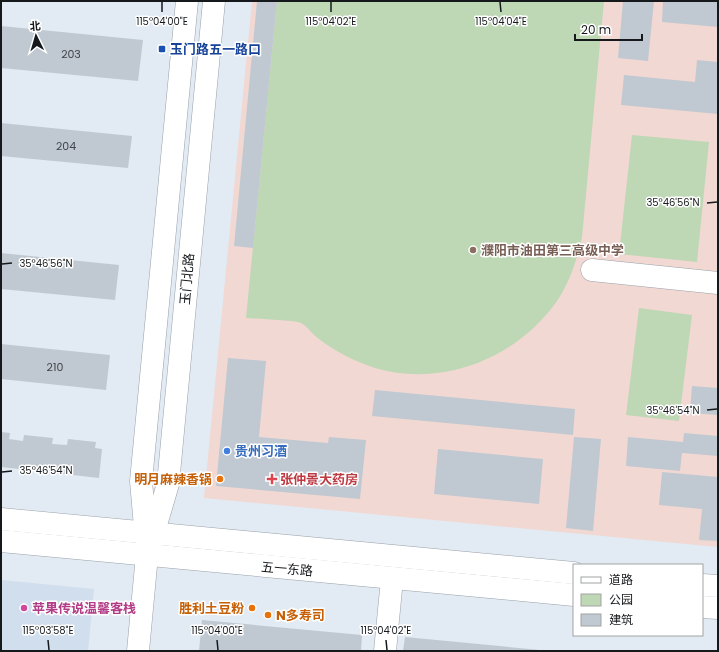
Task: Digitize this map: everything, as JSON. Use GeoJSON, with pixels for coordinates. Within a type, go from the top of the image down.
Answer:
{"type":"FeatureCollection","features":[{"type":"Feature","properties":{"kind":"street","name":"玉门北路"},"geometry":{"type":"LineString","coordinates":[[138,651],[149,533],[140,481],[187,1]]}},
{"type":"Feature","properties":{"kind":"street","name":"玉门北路"},"geometry":{"type":"LineString","coordinates":[[149,533],[168,484],[214,1]]}},
{"type":"Feature","properties":{"kind":"street"},"geometry":{"type":"LineString","coordinates":[[592,270],[718,283]]}},
{"type":"Feature","properties":{"kind":"street","name":"五一东路"},"geometry":{"type":"LineString","coordinates":[[1,519],[573,573]]}},
{"type":"Feature","properties":{"kind":"street","name":"五一东路"},"geometry":{"type":"LineString","coordinates":[[1,541],[573,595]]}},
{"type":"Feature","properties":{"kind":"street"},"geometry":{"type":"LineString","coordinates":[[385,651],[392,579]]}},
{"type":"Feature","properties":{"kind":"street"},"geometry":{"type":"LineString","coordinates":[[703,585],[718,586]]}},
{"type":"Feature","properties":{"kind":"street"},"geometry":{"type":"LineString","coordinates":[[703,607],[718,608]]}},
{"type":"Feature","properties":{"kind":"shaded area","name":"濮阳市油田第三高级中学"},"geometry":{"type":"Polygon","coordinates":[[[252,1],[718,1],[718,547],[204,498],[252,1]]]}},
{"type":"Feature","properties":{"kind":"shaded area"},"geometry":{"type":"Polygon","coordinates":[[[1,580],[94,589],[88,651],[1,651],[1,580]]]}},
{"type":"Feature","properties":{"kind":"green space"},"geometry":{"type":"Polygon","coordinates":[[[277,1],[604,1],[582,237],[575,262],[562,294],[557,301],[540,321],[521,338],[500,353],[452,371],[426,374],[401,373],[375,368],[346,356],[319,339],[301,323],[284,320],[246,318],[277,1]]]}},
{"type":"Feature","properties":{"kind":"green space"},"geometry":{"type":"Polygon","coordinates":[[[632,135],[709,142],[697,262],[619,254],[632,135]]]}},
{"type":"Feature","properties":{"kind":"green space"},"geometry":{"type":"Polygon","coordinates":[[[639,308],[692,315],[679,421],[626,415],[639,308]]]}},
{"type":"Feature","properties":{"kind":"building"},"geometry":{"type":"Polygon","coordinates":[[[257,1],[277,1],[253,248],[234,246],[257,1]]]}},
{"type":"Feature","properties":{"kind":"building"},"geometry":{"type":"Polygon","coordinates":[[[623,1],[654,1],[648,61],[618,58],[623,1]]]}},
{"type":"Feature","properties":{"kind":"building"},"geometry":{"type":"Polygon","coordinates":[[[663,1],[718,1],[718,27],[662,22],[663,1]]]}},
{"type":"Feature","properties":{"kind":"building"},"geometry":{"type":"Polygon","coordinates":[[[1,26],[143,40],[138,81],[1,68],[1,26]]]}},
{"type":"Feature","properties":{"kind":"building"},"geometry":{"type":"Polygon","coordinates":[[[697,60],[718,62],[718,114],[621,105],[624,75],[695,82],[697,60]]]}},
{"type":"Feature","properties":{"kind":"building"},"geometry":{"type":"Polygon","coordinates":[[[1,123],[132,136],[128,168],[1,156],[1,123]]]}},
{"type":"Feature","properties":{"kind":"building"},"geometry":{"type":"Polygon","coordinates":[[[1,253],[119,265],[115,300],[1,289],[1,253]]]}},
{"type":"Feature","properties":{"kind":"building"},"geometry":{"type":"Polygon","coordinates":[[[1,344],[110,355],[106,390],[1,379],[1,344]]]}},
{"type":"Feature","properties":{"kind":"building"},"geometry":{"type":"Polygon","coordinates":[[[228,358],[266,361],[259,437],[328,443],[329,437],[366,440],[360,499],[216,486],[228,358]]]}},
{"type":"Feature","properties":{"kind":"building"},"geometry":{"type":"Polygon","coordinates":[[[692,386],[718,388],[718,415],[690,413],[692,386]]]}},
{"type":"Feature","properties":{"kind":"building"},"geometry":{"type":"Polygon","coordinates":[[[375,390],[575,409],[573,435],[372,416],[375,390]]]}},
{"type":"Feature","properties":{"kind":"building"},"geometry":{"type":"Polygon","coordinates":[[[1,432],[10,433],[9,439],[23,441],[24,435],[53,438],[52,444],[67,445],[68,439],[96,442],[95,448],[102,449],[99,478],[1,467],[1,432]]]}},
{"type":"Feature","properties":{"kind":"building"},"geometry":{"type":"Polygon","coordinates":[[[684,433],[718,436],[718,456],[682,453],[680,471],[626,466],[628,437],[683,442],[684,433]]]}},
{"type":"Feature","properties":{"kind":"building"},"geometry":{"type":"Polygon","coordinates":[[[574,437],[601,439],[593,531],[566,528],[574,437]]]}},
{"type":"Feature","properties":{"kind":"building"},"geometry":{"type":"Polygon","coordinates":[[[438,449],[543,459],[539,504],[434,494],[438,449]]]}},
{"type":"Feature","properties":{"kind":"building"},"geometry":{"type":"Polygon","coordinates":[[[662,472],[718,477],[718,541],[699,540],[702,509],[659,505],[662,472]]]}},
{"type":"Feature","properties":{"kind":"building"},"geometry":{"type":"Polygon","coordinates":[[[202,620],[362,635],[361,651],[199,651],[202,620]]]}},
{"type":"Feature","properties":{"kind":"building"},"geometry":{"type":"Polygon","coordinates":[[[405,637],[540,650],[540,651],[403,651],[405,637]]]}},
{"type":"Feature","properties":{"kind":"place","name":"玉门路五一路口"},"geometry":{"type":"Point","coordinates":[162,49]}},
{"type":"Feature","properties":{"kind":"place","name":"濮阳市油田第三高级中学"},"geometry":{"type":"Point","coordinates":[473,250]}},
{"type":"Feature","properties":{"kind":"place","name":"贵州习酒"},"geometry":{"type":"Point","coordinates":[227,451]}},
{"type":"Feature","properties":{"kind":"place","name":"明月麻辣香锅"},"geometry":{"type":"Point","coordinates":[220,479]}},
{"type":"Feature","properties":{"kind":"place","name":"张仲景大药房"},"geometry":{"type":"Point","coordinates":[272,479]}},
{"type":"Feature","properties":{"kind":"place","name":"苹果传说温馨客栈"},"geometry":{"type":"Point","coordinates":[24,608]}},
{"type":"Feature","properties":{"kind":"place","name":"胜利土豆粉"},"geometry":{"type":"Point","coordinates":[252,608]}},
{"type":"Feature","properties":{"kind":"place","name":"N多寿司"},"geometry":{"type":"Point","coordinates":[268,615]}}]}
